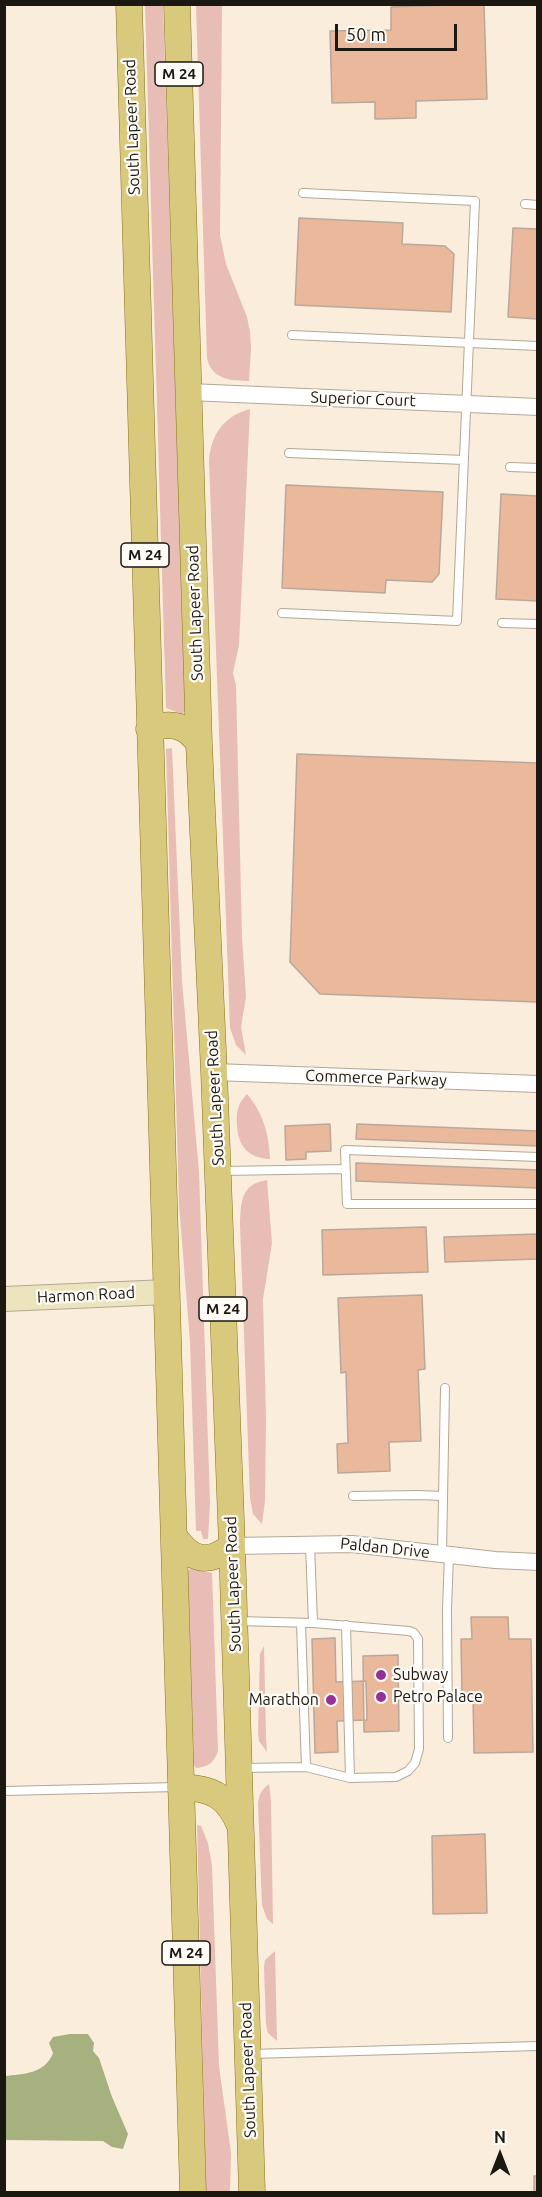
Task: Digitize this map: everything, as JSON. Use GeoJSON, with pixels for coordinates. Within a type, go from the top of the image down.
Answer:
{"type":"FeatureCollection","features":[{"type":"Feature","properties":{"kind":"main road","name":"South Lapeer Road"},"geometry":{"type":"LineString","coordinates":[[129,4],[193,2193]]}},
{"type":"Feature","properties":{"kind":"main road","name":"South Lapeer Road"},"geometry":{"type":"LineString","coordinates":[[177,4],[199,744],[232,1546],[252,2193]]}},
{"type":"Feature","properties":{"kind":"main road"},"geometry":{"type":"LineString","coordinates":[[149,729],[178,725],[187,729],[199,744]]}},
{"type":"Feature","properties":{"kind":"main road"},"geometry":{"type":"LineString","coordinates":[[174,1536],[190,1555],[202,1558],[213,1558],[232,1546]]}},
{"type":"Feature","properties":{"kind":"main road"},"geometry":{"type":"LineString","coordinates":[[180,1787],[198,1788],[226,1801],[234,1811],[240,1827]]}},
{"type":"Feature","properties":{"kind":"street","name":"Superior Court"},"geometry":{"type":"LineString","coordinates":[[189,392],[537,407]]}},
{"type":"Feature","properties":{"kind":"street","name":"Commerce Parkway"},"geometry":{"type":"LineString","coordinates":[[214,1072],[537,1084]]}},
{"type":"Feature","properties":{"kind":"street","name":"Harmon Road"},"geometry":{"type":"LineString","coordinates":[[4,1299],[167,1292]]}},
{"type":"Feature","properties":{"kind":"street","name":"Paldan Drive"},"geometry":{"type":"LineString","coordinates":[[232,1546],[351,1544],[495,1560],[537,1562]]}},
{"type":"Feature","properties":{"kind":"lane"},"geometry":{"type":"LineString","coordinates":[[282,614],[457,621],[475,201],[303,193]]}},
{"type":"Feature","properties":{"kind":"lane"},"geometry":{"type":"LineString","coordinates":[[525,204],[537,205]]}},
{"type":"Feature","properties":{"kind":"lane"},"geometry":{"type":"LineString","coordinates":[[292,335],[537,345]]}},
{"type":"Feature","properties":{"kind":"lane"},"geometry":{"type":"LineString","coordinates":[[289,453],[464,460]]}},
{"type":"Feature","properties":{"kind":"lane"},"geometry":{"type":"LineString","coordinates":[[510,467],[537,468]]}},
{"type":"Feature","properties":{"kind":"lane"},"geometry":{"type":"LineString","coordinates":[[502,623],[537,624]]}},
{"type":"Feature","properties":{"kind":"lane"},"geometry":{"type":"LineString","coordinates":[[537,1157],[345,1150],[347,1204],[537,1204]]}},
{"type":"Feature","properties":{"kind":"lane"},"geometry":{"type":"LineString","coordinates":[[218,1171],[345,1169]]}},
{"type":"Feature","properties":{"kind":"lane"},"geometry":{"type":"LineString","coordinates":[[445,1388],[443,1496],[446,1554],[448,1738]]}},
{"type":"Feature","properties":{"kind":"lane"},"geometry":{"type":"LineString","coordinates":[[353,1496],[443,1496]]}},
{"type":"Feature","properties":{"kind":"lane"},"geometry":{"type":"LineString","coordinates":[[310,1545],[313,1623]]}},
{"type":"Feature","properties":{"kind":"lane"},"geometry":{"type":"LineString","coordinates":[[234,1621],[345,1625],[409,1631],[418,1638],[419,1749],[415,1762],[408,1771],[396,1777],[350,1778],[306,1767],[239,1768]]}},
{"type":"Feature","properties":{"kind":"lane"},"geometry":{"type":"LineString","coordinates":[[301,1624],[306,1767]]}},
{"type":"Feature","properties":{"kind":"lane"},"geometry":{"type":"LineString","coordinates":[[345,1625],[350,1778]]}},
{"type":"Feature","properties":{"kind":"lane"},"geometry":{"type":"LineString","coordinates":[[4,1791],[180,1787]]}},
{"type":"Feature","properties":{"kind":"lane"},"geometry":{"type":"LineString","coordinates":[[247,2055],[537,2046]]}},
{"type":"Feature","properties":{"kind":"shaded area"},"geometry":{"type":"Polygon","coordinates":[[[145,5],[163,5],[185,686],[185,712],[182,714],[166,708],[145,5]]]}},
{"type":"Feature","properties":{"kind":"shaded area"},"geometry":{"type":"Polygon","coordinates":[[[196,5],[222,5],[220,235],[226,264],[247,317],[250,332],[249,381],[217,375],[209,365],[207,358],[196,5]]]}},
{"type":"Feature","properties":{"kind":"shaded area"},"geometry":{"type":"Polygon","coordinates":[[[250,409],[239,645],[233,673],[236,685],[242,937],[246,997],[241,1027],[246,1055],[236,1045],[230,1028],[209,461],[213,442],[220,428],[233,416],[250,409]]]}},
{"type":"Feature","properties":{"kind":"shaded area"},"geometry":{"type":"Polygon","coordinates":[[[172,748],[182,981],[199,1172],[210,1503],[208,1539],[203,1539],[201,1531],[196,1531],[190,1342],[179,1204],[166,749],[172,748]]]}},
{"type":"Feature","properties":{"kind":"shaded area"},"geometry":{"type":"Polygon","coordinates":[[[247,1094],[264,1124],[270,1159],[250,1153],[239,1139],[237,1112],[247,1094]]]}},
{"type":"Feature","properties":{"kind":"shaded area"},"geometry":{"type":"Polygon","coordinates":[[[267,1180],[272,1243],[263,1299],[266,1418],[265,1501],[262,1524],[253,1514],[250,1498],[240,1224],[242,1201],[247,1190],[258,1182],[267,1180]]]}},
{"type":"Feature","properties":{"kind":"shaded area"},"geometry":{"type":"Polygon","coordinates":[[[190,1569],[212,1573],[218,1751],[210,1764],[196,1768],[194,1765],[188,1571],[190,1569]]]}},
{"type":"Feature","properties":{"kind":"shaded area"},"geometry":{"type":"Polygon","coordinates":[[[264,1646],[267,1752],[259,1741],[258,1733],[260,1654],[264,1646]]]}},
{"type":"Feature","properties":{"kind":"shaded area"},"geometry":{"type":"Polygon","coordinates":[[[269,1784],[273,1924],[267,1919],[262,1905],[258,1804],[261,1793],[269,1784]]]}},
{"type":"Feature","properties":{"kind":"shaded area"},"geometry":{"type":"Polygon","coordinates":[[[197,1825],[201,1826],[208,1843],[212,1866],[219,2066],[231,2153],[230,2192],[206,2192],[197,1825]]]}},
{"type":"Feature","properties":{"kind":"shaded area"},"geometry":{"type":"Polygon","coordinates":[[[275,1951],[277,2041],[268,2033],[266,2025],[264,1967],[265,1960],[275,1951]]]}},
{"type":"Feature","properties":{"kind":"shaded area"},"geometry":{"type":"Polygon","coordinates":[[[88,2034],[94,2043],[93,2051],[99,2058],[128,2134],[123,2149],[112,2147],[103,2141],[5,2140],[5,2076],[39,2069],[45,2065],[53,2053],[49,2043],[53,2037],[88,2034]]]}},
{"type":"Feature","properties":{"kind":"building"},"geometry":{"type":"Polygon","coordinates":[[[484,4],[487,99],[416,101],[416,118],[375,119],[375,102],[332,103],[330,31],[391,30],[391,7],[484,4]]]}},
{"type":"Feature","properties":{"kind":"building"},"geometry":{"type":"Polygon","coordinates":[[[299,218],[403,223],[402,244],[445,246],[454,254],[451,312],[295,305],[299,218]]]}},
{"type":"Feature","properties":{"kind":"building"},"geometry":{"type":"Polygon","coordinates":[[[513,228],[538,229],[538,319],[508,317],[513,228]]]}},
{"type":"Feature","properties":{"kind":"building"},"geometry":{"type":"Polygon","coordinates":[[[286,485],[443,492],[439,574],[432,582],[386,580],[385,593],[282,588],[286,485]]]}},
{"type":"Feature","properties":{"kind":"building"},"geometry":{"type":"Polygon","coordinates":[[[501,494],[538,496],[538,601],[496,599],[501,494]]]}},
{"type":"Feature","properties":{"kind":"building"},"geometry":{"type":"Polygon","coordinates":[[[297,754],[538,763],[538,1002],[320,994],[290,962],[297,754]]]}},
{"type":"Feature","properties":{"kind":"building"},"geometry":{"type":"Polygon","coordinates":[[[330,1124],[331,1151],[306,1152],[306,1159],[286,1160],[285,1126],[330,1124]]]}},
{"type":"Feature","properties":{"kind":"building"},"geometry":{"type":"Polygon","coordinates":[[[357,1124],[538,1131],[538,1146],[356,1139],[357,1124]]]}},
{"type":"Feature","properties":{"kind":"building"},"geometry":{"type":"Polygon","coordinates":[[[356,1163],[538,1170],[538,1188],[356,1181],[356,1163]]]}},
{"type":"Feature","properties":{"kind":"building"},"geometry":{"type":"Polygon","coordinates":[[[426,1227],[428,1272],[323,1275],[322,1230],[426,1227]]]}},
{"type":"Feature","properties":{"kind":"building"},"geometry":{"type":"Polygon","coordinates":[[[538,1234],[538,1259],[445,1262],[444,1237],[538,1234]]]}},
{"type":"Feature","properties":{"kind":"building"},"geometry":{"type":"Polygon","coordinates":[[[422,1295],[425,1369],[418,1370],[421,1441],[389,1442],[390,1471],[338,1473],[337,1444],[348,1443],[346,1372],[341,1373],[338,1298],[422,1295]]]}},
{"type":"Feature","properties":{"kind":"building"},"geometry":{"type":"Polygon","coordinates":[[[471,1617],[508,1617],[509,1639],[531,1639],[533,1752],[474,1753],[473,1696],[462,1696],[461,1639],[472,1639],[471,1617]]]}},
{"type":"Feature","properties":{"kind":"building"},"geometry":{"type":"Polygon","coordinates":[[[335,1638],[336,1682],[366,1681],[367,1720],[337,1721],[338,1752],[315,1753],[312,1639],[335,1638]]]}},
{"type":"Feature","properties":{"kind":"building"},"geometry":{"type":"Polygon","coordinates":[[[398,1655],[399,1731],[364,1732],[363,1656],[398,1655]]]}},
{"type":"Feature","properties":{"kind":"building"},"geometry":{"type":"Polygon","coordinates":[[[485,1834],[487,1913],[433,1914],[432,1836],[485,1834]]]}},
{"type":"Feature","properties":{"kind":"building"},"geometry":{"type":"Polygon","coordinates":[[[534,2176],[538,2176],[538,2192],[534,2192],[534,2176]]]}},
{"type":"Feature","properties":{"kind":"place","name":"Subway"},"geometry":{"type":"Point","coordinates":[381,1675]}},
{"type":"Feature","properties":{"kind":"place","name":"Petro Palace"},"geometry":{"type":"Point","coordinates":[381,1697]}},
{"type":"Feature","properties":{"kind":"place","name":"Marathon"},"geometry":{"type":"Point","coordinates":[331,1700]}}]}
